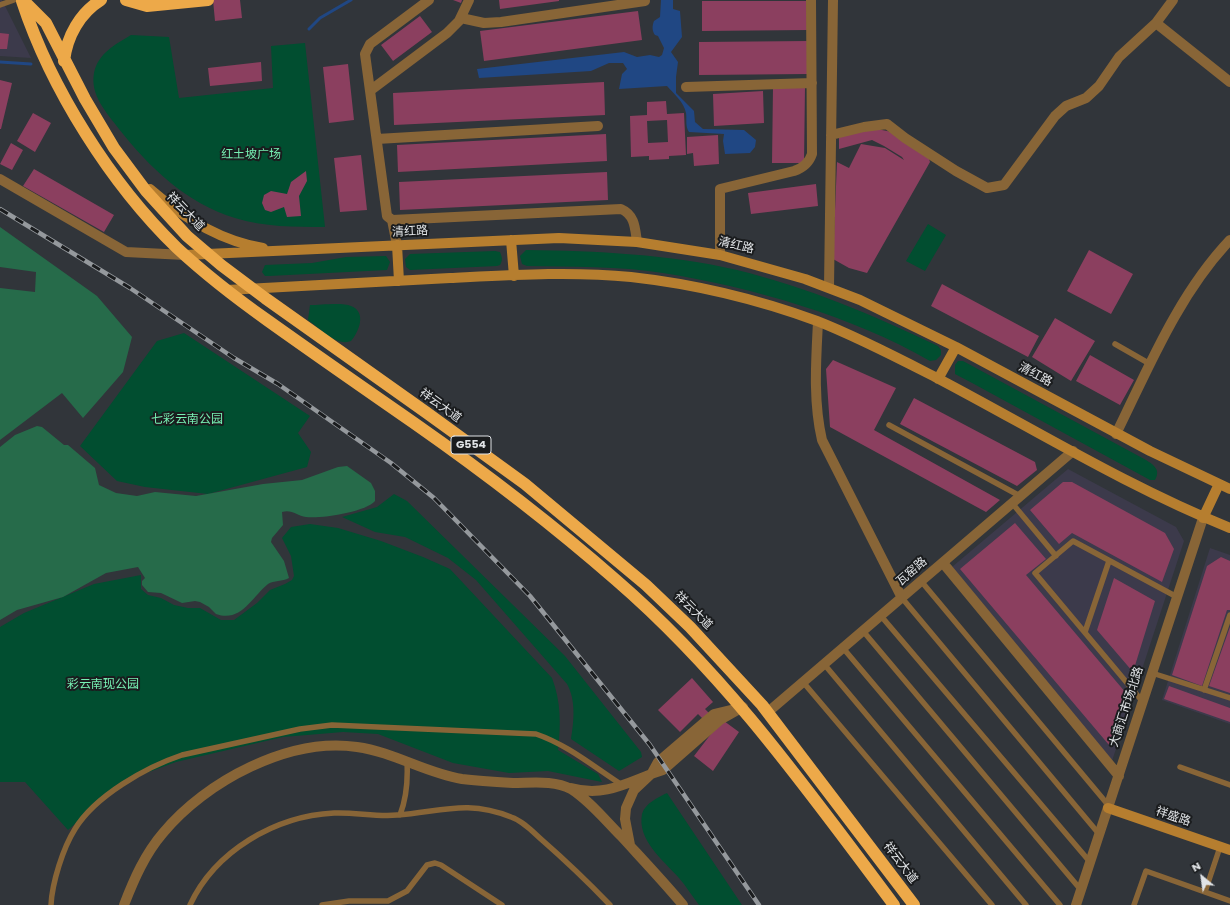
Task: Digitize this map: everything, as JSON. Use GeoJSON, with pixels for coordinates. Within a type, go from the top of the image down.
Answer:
{"type":"FeatureCollection","features":[{"type":"Feature","properties":{"kind":"highway","name":"祥云大道"},"geometry":{"type":"LineString","coordinates":[[22,0],[46,23],[64,61],[99,124],[129,170],[167,215],[208,254],[252,289],[427,413],[559,512],[665,602],[716,654],[768,712],[914,905]]}},
{"type":"Feature","properties":{"kind":"highway","name":"祥云大道"},"geometry":{"type":"LineString","coordinates":[[22,0],[32,30],[52,72],[100,157],[134,202],[185,255],[227,290],[300,344],[418,426],[549,524],[654,614],[743,707],[894,905]]}},
{"type":"Feature","properties":{"kind":"highway"},"geometry":{"type":"LineString","coordinates":[[64,61],[67,44],[73,30],[85,14],[101,0]]}},
{"type":"Feature","properties":{"kind":"highway"},"geometry":{"type":"LineString","coordinates":[[126,0],[147,6],[208,0]]}},
{"type":"Feature","properties":{"kind":"highway"},"geometry":{"type":"LineString","coordinates":[[743,707],[768,712]]}},
{"type":"Feature","properties":{"kind":"main road"},"geometry":{"type":"LineString","coordinates":[[129,170],[168,204],[203,227],[240,242],[281,250]]}},
{"type":"Feature","properties":{"kind":"main road","name":"清红路"},"geometry":{"type":"LineString","coordinates":[[185,255],[511,240],[597,239],[637,242],[720,255],[777,270],[829,287],[892,315],[956,347],[1116,434],[1230,489]]}},
{"type":"Feature","properties":{"kind":"main road"},"geometry":{"type":"LineString","coordinates":[[511,240],[514,276]]}},
{"type":"Feature","properties":{"kind":"main road"},"geometry":{"type":"LineString","coordinates":[[397,246],[399,281]]}},
{"type":"Feature","properties":{"kind":"main road"},"geometry":{"type":"LineString","coordinates":[[227,290],[514,276],[597,275],[676,283],[744,298],[818,322],[877,347],[1203,518],[1230,528]]}},
{"type":"Feature","properties":{"kind":"main road"},"geometry":{"type":"LineString","coordinates":[[938,379],[956,347]]}},
{"type":"Feature","properties":{"kind":"main road"},"geometry":{"type":"LineString","coordinates":[[1203,518],[1219,484]]}},
{"type":"Feature","properties":{"kind":"main road","name":"祥盛路"},"geometry":{"type":"LineString","coordinates":[[1108,807],[1225,848]]}},
{"type":"Feature","properties":{"kind":"street"},"geometry":{"type":"LineString","coordinates":[[397,246],[392,220],[387,216],[365,54],[366,49],[370,44],[428,0]]}},
{"type":"Feature","properties":{"kind":"street"},"geometry":{"type":"LineString","coordinates":[[371,90],[447,33],[461,18],[469,0]]}},
{"type":"Feature","properties":{"kind":"street"},"geometry":{"type":"LineString","coordinates":[[720,255],[720,190],[794,171],[804,166],[812,154],[812,0]]}},
{"type":"Feature","properties":{"kind":"street"},"geometry":{"type":"LineString","coordinates":[[829,287],[833,0]]}},
{"type":"Feature","properties":{"kind":"street"},"geometry":{"type":"LineString","coordinates":[[831,135],[864,127],[887,124],[905,138],[956,171],[987,188],[1004,185],[1055,116],[1066,106],[1086,98],[1099,86],[1119,57],[1156,23],[1173,0]]}},
{"type":"Feature","properties":{"kind":"street"},"geometry":{"type":"LineString","coordinates":[[461,18],[484,23],[501,22],[644,1]]}},
{"type":"Feature","properties":{"kind":"street"},"geometry":{"type":"LineString","coordinates":[[1156,23],[1230,82]]}},
{"type":"Feature","properties":{"kind":"street"},"geometry":{"type":"LineString","coordinates":[[686,87],[812,83]]}},
{"type":"Feature","properties":{"kind":"street"},"geometry":{"type":"LineString","coordinates":[[377,139],[598,126]]}},
{"type":"Feature","properties":{"kind":"street"},"geometry":{"type":"LineString","coordinates":[[0,179],[126,252],[185,255]]}},
{"type":"Feature","properties":{"kind":"street"},"geometry":{"type":"LineString","coordinates":[[392,220],[621,209],[628,212],[633,220],[637,242]]}},
{"type":"Feature","properties":{"kind":"street"},"geometry":{"type":"LineString","coordinates":[[1116,434],[1169,326],[1188,294],[1212,259],[1230,240]]}},
{"type":"Feature","properties":{"kind":"street"},"geometry":{"type":"LineString","coordinates":[[818,322],[816,383],[818,415],[822,440],[902,598]]}},
{"type":"Feature","properties":{"kind":"street","name":"瓦窑路"},"geometry":{"type":"LineString","coordinates":[[768,712],[1074,451]]}},
{"type":"Feature","properties":{"kind":"street","name":"大商汇市场北路"},"geometry":{"type":"LineString","coordinates":[[1076,905],[1203,518]]}},
{"type":"Feature","properties":{"kind":"street"},"geometry":{"type":"LineString","coordinates":[[943,563],[1119,776]]}},
{"type":"Feature","properties":{"kind":"street"},"geometry":{"type":"LineString","coordinates":[[124,905],[141,866],[163,833],[179,816],[200,799],[242,772],[283,754],[326,746],[371,749],[434,772],[462,779],[496,782],[546,783],[576,790],[596,791],[623,786],[662,770],[720,720],[743,707]]}},
{"type":"Feature","properties":{"kind":"street"},"geometry":{"type":"LineString","coordinates":[[631,847],[626,830],[626,808],[634,790],[652,773]]}},
{"type":"Feature","properties":{"kind":"street"},"geometry":{"type":"LineString","coordinates":[[565,787],[588,802],[683,905]]}},
{"type":"Feature","properties":{"kind":"lane"},"geometry":{"type":"LineString","coordinates":[[0,5],[14,0]]}},
{"type":"Feature","properties":{"kind":"lane"},"geometry":{"type":"LineString","coordinates":[[1115,344],[1150,364]]}},
{"type":"Feature","properties":{"kind":"lane"},"geometry":{"type":"LineString","coordinates":[[889,425],[1020,496]]}},
{"type":"Feature","properties":{"kind":"lane"},"geometry":{"type":"LineString","coordinates":[[1012,504],[1056,556]]}},
{"type":"Feature","properties":{"kind":"lane"},"geometry":{"type":"LineString","coordinates":[[1143,702],[1035,573],[1073,541],[1177,597]]}},
{"type":"Feature","properties":{"kind":"lane"},"geometry":{"type":"LineString","coordinates":[[1085,632],[1109,561]]}},
{"type":"Feature","properties":{"kind":"lane"},"geometry":{"type":"LineString","coordinates":[[921,581],[1108,807]]}},
{"type":"Feature","properties":{"kind":"lane"},"geometry":{"type":"LineString","coordinates":[[902,598],[1100,834]]}},
{"type":"Feature","properties":{"kind":"lane"},"geometry":{"type":"LineString","coordinates":[[1204,690],[1230,615]]}},
{"type":"Feature","properties":{"kind":"lane"},"geometry":{"type":"LineString","coordinates":[[881,616],[1090,862]]}},
{"type":"Feature","properties":{"kind":"lane"},"geometry":{"type":"LineString","coordinates":[[863,631],[1081,891]]}},
{"type":"Feature","properties":{"kind":"lane"},"geometry":{"type":"LineString","coordinates":[[843,648],[1060,905]]}},
{"type":"Feature","properties":{"kind":"lane"},"geometry":{"type":"LineString","coordinates":[[824,664],[1026,905]]}},
{"type":"Feature","properties":{"kind":"lane"},"geometry":{"type":"LineString","coordinates":[[1152,673],[1230,698]]}},
{"type":"Feature","properties":{"kind":"lane"},"geometry":{"type":"LineString","coordinates":[[803,682],[992,905]]}},
{"type":"Feature","properties":{"kind":"lane"},"geometry":{"type":"LineString","coordinates":[[51,905],[54,882],[74,830],[84,817],[102,800],[121,786],[167,760],[182,755],[300,729],[339,726],[536,734],[547,738],[571,751],[623,786]]}},
{"type":"Feature","properties":{"kind":"lane"},"geometry":{"type":"LineString","coordinates":[[400,815],[405,803],[408,783],[407,762]]}},
{"type":"Feature","properties":{"kind":"lane"},"geometry":{"type":"LineString","coordinates":[[1180,767],[1230,785]]}},
{"type":"Feature","properties":{"kind":"lane"},"geometry":{"type":"LineString","coordinates":[[190,905],[197,890],[208,874],[242,845],[274,826],[309,817],[333,813],[378,816],[400,815],[452,807],[478,807],[513,817],[527,827],[580,873],[610,905]]}},
{"type":"Feature","properties":{"kind":"lane"},"geometry":{"type":"LineString","coordinates":[[1205,892],[1225,848]]}},
{"type":"Feature","properties":{"kind":"lane"},"geometry":{"type":"LineString","coordinates":[[322,905],[349,901],[375,902],[394,899],[407,891],[424,868],[430,863],[442,866],[502,905]]}},
{"type":"Feature","properties":{"kind":"lane"},"geometry":{"type":"LineString","coordinates":[[1134,905],[1146,871],[1230,901]]}},
{"type":"Feature","properties":{"kind":"shaded area"},"geometry":{"type":"Polygon","coordinates":[[[0,0],[2,0],[31,58],[0,56],[0,0]]]}},
{"type":"Feature","properties":{"kind":"shaded area"},"geometry":{"type":"Polygon","coordinates":[[[1068,469],[1176,527],[1184,541],[1112,761],[952,567],[1068,469]]]}},
{"type":"Feature","properties":{"kind":"shaded area"},"geometry":{"type":"Polygon","coordinates":[[[1210,548],[1230,555],[1230,724],[1162,700],[1210,548]]]}},
{"type":"Feature","properties":{"kind":"green space","name":"红土坡广场"},"geometry":{"type":"Polygon","coordinates":[[[131,35],[169,37],[179,98],[273,88],[271,46],[305,43],[325,227],[268,225],[235,218],[217,211],[185,194],[156,170],[143,157],[109,116],[100,103],[94,89],[94,73],[99,60],[108,50],[131,35]]]}},
{"type":"Feature","properties":{"kind":"green space"},"geometry":{"type":"Polygon","coordinates":[[[928,224],[946,235],[925,271],[906,261],[928,224]]]}},
{"type":"Feature","properties":{"kind":"green space"},"geometry":{"type":"Polygon","coordinates":[[[0,227],[97,296],[132,337],[123,372],[83,418],[62,393],[0,440],[0,288],[35,292],[36,272],[0,267],[0,227]]]}},
{"type":"Feature","properties":{"kind":"green space"},"geometry":{"type":"Polygon","coordinates":[[[526,250],[632,254],[685,260],[737,270],[814,293],[889,323],[938,346],[941,350],[941,355],[936,360],[930,361],[868,330],[834,317],[800,305],[731,286],[663,273],[629,269],[527,266],[522,264],[520,256],[526,250]]]}},
{"type":"Feature","properties":{"kind":"green space"},"geometry":{"type":"Polygon","coordinates":[[[500,252],[502,258],[502,262],[497,266],[410,270],[406,267],[405,259],[410,254],[500,252]]]}},
{"type":"Feature","properties":{"kind":"green space"},"geometry":{"type":"Polygon","coordinates":[[[386,256],[390,262],[387,270],[269,276],[265,276],[262,272],[265,265],[312,263],[346,257],[386,256]]]}},
{"type":"Feature","properties":{"kind":"green space"},"geometry":{"type":"Polygon","coordinates":[[[343,304],[351,306],[356,309],[360,317],[357,333],[351,341],[346,342],[334,339],[308,320],[310,305],[343,304]]]}},
{"type":"Feature","properties":{"kind":"green space","name":"七彩云南公园"},"geometry":{"type":"Polygon","coordinates":[[[184,333],[310,416],[298,433],[311,452],[307,467],[208,494],[145,487],[117,481],[80,446],[157,341],[184,333]]]}},
{"type":"Feature","properties":{"kind":"green space"},"geometry":{"type":"Polygon","coordinates":[[[958,361],[963,361],[1146,460],[1156,468],[1157,476],[1155,480],[1150,480],[955,374],[955,365],[958,361]]]}},
{"type":"Feature","properties":{"kind":"green space"},"geometry":{"type":"Polygon","coordinates":[[[37,426],[42,427],[64,445],[68,445],[95,468],[99,485],[116,493],[137,496],[155,492],[196,496],[263,484],[302,480],[338,467],[347,466],[371,483],[375,491],[375,501],[362,508],[332,516],[306,517],[289,511],[282,512],[283,525],[272,538],[271,542],[284,561],[289,578],[268,584],[245,607],[232,615],[225,616],[216,614],[209,607],[200,602],[195,601],[182,603],[161,593],[148,592],[142,585],[142,581],[145,578],[138,567],[106,573],[63,597],[17,610],[0,620],[0,447],[15,435],[37,426]]]}},
{"type":"Feature","properties":{"kind":"green space"},"geometry":{"type":"Polygon","coordinates":[[[394,494],[407,501],[565,656],[641,752],[642,757],[619,771],[571,739],[573,704],[567,684],[476,580],[448,558],[405,537],[375,532],[342,517],[377,507],[394,494]]]}},
{"type":"Feature","properties":{"kind":"green space","name":"彩云南现公园"},"geometry":{"type":"Polygon","coordinates":[[[310,524],[338,528],[381,541],[450,569],[552,678],[560,713],[558,750],[598,774],[602,782],[548,771],[509,773],[453,763],[378,734],[343,732],[283,737],[176,762],[122,782],[68,830],[25,782],[0,782],[0,627],[24,613],[94,584],[141,575],[141,589],[148,595],[161,598],[174,605],[188,608],[200,608],[221,620],[234,620],[257,603],[270,590],[292,580],[294,576],[291,556],[282,538],[291,527],[310,524]]]}},
{"type":"Feature","properties":{"kind":"green space"},"geometry":{"type":"Polygon","coordinates":[[[667,793],[742,905],[699,905],[682,881],[659,857],[647,841],[641,823],[642,814],[649,804],[667,793]]]}},
{"type":"Feature","properties":{"kind":"water"},"geometry":{"type":"Polygon","coordinates":[[[661,0],[673,0],[673,9],[680,11],[682,37],[671,52],[678,62],[676,93],[694,111],[695,122],[703,129],[744,130],[756,140],[755,147],[750,153],[725,154],[723,141],[724,134],[689,132],[685,109],[678,98],[667,86],[619,89],[622,74],[627,69],[623,63],[609,63],[591,71],[479,78],[477,69],[624,52],[637,57],[650,55],[659,57],[662,55],[664,48],[658,36],[655,35],[653,27],[654,21],[660,17],[661,0]]]}},
{"type":"Feature","properties":{"kind":"building"},"geometry":{"type":"Polygon","coordinates":[[[213,0],[240,0],[242,18],[215,21],[213,0]]]}},
{"type":"Feature","properties":{"kind":"building"},"geometry":{"type":"Polygon","coordinates":[[[453,0],[462,0],[461,3],[453,0]]]}},
{"type":"Feature","properties":{"kind":"building"},"geometry":{"type":"Polygon","coordinates":[[[499,0],[559,0],[559,1],[500,9],[499,0]]]}},
{"type":"Feature","properties":{"kind":"building"},"geometry":{"type":"Polygon","coordinates":[[[702,1],[808,1],[808,30],[702,31],[702,1]]]}},
{"type":"Feature","properties":{"kind":"building"},"geometry":{"type":"Polygon","coordinates":[[[638,11],[642,40],[484,61],[480,31],[638,11]]]}},
{"type":"Feature","properties":{"kind":"building"},"geometry":{"type":"Polygon","coordinates":[[[420,16],[432,32],[393,61],[381,45],[420,16]]]}},
{"type":"Feature","properties":{"kind":"building"},"geometry":{"type":"Polygon","coordinates":[[[0,33],[9,34],[7,49],[0,49],[0,33]]]}},
{"type":"Feature","properties":{"kind":"building"},"geometry":{"type":"Polygon","coordinates":[[[808,41],[808,74],[699,75],[699,42],[808,41]]]}},
{"type":"Feature","properties":{"kind":"building"},"geometry":{"type":"Polygon","coordinates":[[[261,62],[262,81],[210,86],[208,68],[261,62]]]}},
{"type":"Feature","properties":{"kind":"building"},"geometry":{"type":"Polygon","coordinates":[[[348,64],[354,120],[329,123],[323,67],[348,64]]]}},
{"type":"Feature","properties":{"kind":"building"},"geometry":{"type":"Polygon","coordinates":[[[0,80],[12,83],[1,129],[0,129],[0,80]]]}},
{"type":"Feature","properties":{"kind":"building"},"geometry":{"type":"Polygon","coordinates":[[[604,82],[605,115],[394,125],[393,93],[604,82]]]}},
{"type":"Feature","properties":{"kind":"building"},"geometry":{"type":"Polygon","coordinates":[[[773,87],[805,87],[804,163],[772,163],[773,87]]]}},
{"type":"Feature","properties":{"kind":"building"},"geometry":{"type":"Polygon","coordinates":[[[763,91],[764,123],[714,126],[713,94],[763,91]]]}},
{"type":"Feature","properties":{"kind":"building"},"geometry":{"type":"Polygon","coordinates":[[[666,101],[667,114],[684,113],[686,155],[669,156],[669,159],[649,160],[649,156],[631,157],[630,116],[647,115],[647,102],[666,101]],[[667,120],[647,121],[648,143],[668,142],[667,120]]]}},
{"type":"Feature","properties":{"kind":"building"},"geometry":{"type":"Polygon","coordinates":[[[33,113],[51,123],[35,152],[17,141],[33,113]]]}},
{"type":"Feature","properties":{"kind":"building"},"geometry":{"type":"Polygon","coordinates":[[[877,129],[892,132],[928,156],[930,162],[867,273],[849,268],[833,259],[837,162],[849,168],[861,144],[885,148],[904,160],[902,157],[872,140],[839,149],[839,136],[877,129]]]}},
{"type":"Feature","properties":{"kind":"building"},"geometry":{"type":"Polygon","coordinates":[[[606,134],[607,161],[398,172],[397,145],[606,134]]]}},
{"type":"Feature","properties":{"kind":"building"},"geometry":{"type":"Polygon","coordinates":[[[718,135],[719,164],[694,166],[693,153],[687,154],[687,137],[718,135]]]}},
{"type":"Feature","properties":{"kind":"building"},"geometry":{"type":"Polygon","coordinates":[[[11,143],[23,150],[12,170],[0,164],[11,143]]]}},
{"type":"Feature","properties":{"kind":"building"},"geometry":{"type":"Polygon","coordinates":[[[361,155],[367,210],[340,212],[334,158],[361,155]]]}},
{"type":"Feature","properties":{"kind":"building"},"geometry":{"type":"Polygon","coordinates":[[[34,169],[114,215],[104,232],[23,186],[34,169]]]}},
{"type":"Feature","properties":{"kind":"building"},"geometry":{"type":"Polygon","coordinates":[[[306,171],[307,181],[299,196],[301,216],[287,217],[284,207],[271,212],[265,210],[262,203],[264,195],[271,191],[287,194],[291,182],[306,171]]]}},
{"type":"Feature","properties":{"kind":"building"},"geometry":{"type":"Polygon","coordinates":[[[607,172],[608,200],[400,210],[399,182],[607,172]]]}},
{"type":"Feature","properties":{"kind":"building"},"geometry":{"type":"Polygon","coordinates":[[[816,184],[818,206],[751,214],[748,193],[816,184]]]}},
{"type":"Feature","properties":{"kind":"building"},"geometry":{"type":"Polygon","coordinates":[[[1089,250],[1133,274],[1111,314],[1067,291],[1089,250]]]}},
{"type":"Feature","properties":{"kind":"building"},"geometry":{"type":"Polygon","coordinates":[[[942,284],[1039,336],[1028,357],[931,306],[942,284]]]}},
{"type":"Feature","properties":{"kind":"building"},"geometry":{"type":"Polygon","coordinates":[[[1055,318],[1095,341],[1071,381],[1032,357],[1055,318]]]}},
{"type":"Feature","properties":{"kind":"building"},"geometry":{"type":"Polygon","coordinates":[[[1090,355],[1134,380],[1120,405],[1076,381],[1090,355]]]}},
{"type":"Feature","properties":{"kind":"building"},"geometry":{"type":"Polygon","coordinates":[[[833,360],[896,388],[874,430],[1000,500],[986,512],[830,427],[826,369],[833,360]]]}},
{"type":"Feature","properties":{"kind":"building"},"geometry":{"type":"Polygon","coordinates":[[[914,398],[1035,462],[1037,470],[1017,486],[900,424],[914,398]]]}},
{"type":"Feature","properties":{"kind":"building"},"geometry":{"type":"Polygon","coordinates":[[[1063,482],[1072,482],[1165,533],[1174,549],[1162,582],[1072,533],[1059,544],[1030,510],[1063,482]]]}},
{"type":"Feature","properties":{"kind":"building"},"geometry":{"type":"Polygon","coordinates":[[[1015,523],[1046,559],[1026,575],[1126,693],[1109,745],[960,569],[1015,523]]]}},
{"type":"Feature","properties":{"kind":"building"},"geometry":{"type":"Polygon","coordinates":[[[1221,557],[1230,561],[1230,610],[1227,610],[1202,686],[1172,675],[1207,566],[1221,557]]]}},
{"type":"Feature","properties":{"kind":"building"},"geometry":{"type":"Polygon","coordinates":[[[1114,578],[1155,601],[1133,672],[1097,630],[1114,578]]]}},
{"type":"Feature","properties":{"kind":"building"},"geometry":{"type":"Polygon","coordinates":[[[1230,627],[1230,693],[1209,686],[1230,627]]]}},
{"type":"Feature","properties":{"kind":"building"},"geometry":{"type":"Polygon","coordinates":[[[692,678],[713,702],[705,709],[720,724],[724,721],[739,732],[713,771],[694,756],[714,730],[698,714],[680,732],[658,710],[692,678]]]}},
{"type":"Feature","properties":{"kind":"building"},"geometry":{"type":"Polygon","coordinates":[[[1169,686],[1230,708],[1230,722],[1164,699],[1169,686]]]}},
{"type":"Feature","properties":{"kind":"waterway"},"geometry":{"type":"LineString","coordinates":[[309,29],[320,18],[351,0]]}},
{"type":"Feature","properties":{"kind":"waterway"},"geometry":{"type":"LineString","coordinates":[[0,62],[31,64]]}},
{"type":"Feature","properties":{"kind":"railway"},"geometry":{"type":"LineString","coordinates":[[0,209],[130,288],[234,358],[278,384],[391,463],[434,498],[530,596],[650,745],[759,905]]}}]}
